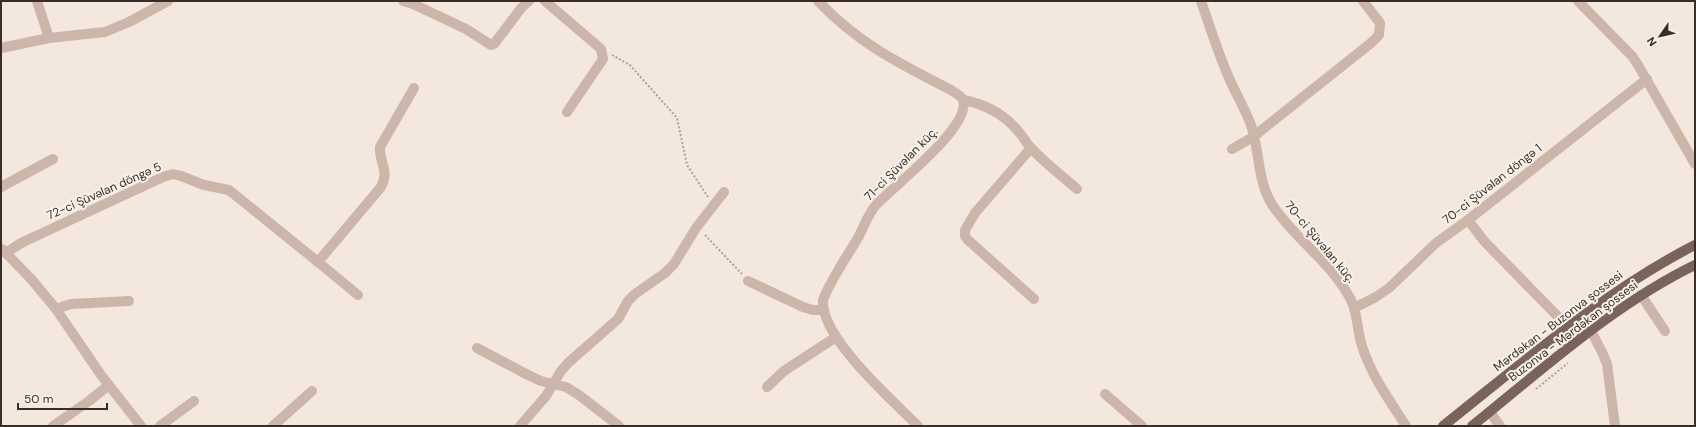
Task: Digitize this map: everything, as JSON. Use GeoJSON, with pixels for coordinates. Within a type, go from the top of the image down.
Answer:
{"type":"FeatureCollection","features":[{"type":"Feature","properties":{"kind":"main road","name":"Mərdəkan - Buzonva şossesi"},"geometry":{"type":"LineString","coordinates":[[1443,426],[1568,327],[1632,281],[1667,259],[1695,245]]}},
{"type":"Feature","properties":{"kind":"main road","name":"Buzonva - Mərdəkan şossesi"},"geometry":{"type":"LineString","coordinates":[[1472,426],[1591,331],[1641,295],[1695,265]]}},
{"type":"Feature","properties":{"kind":"street"},"geometry":{"type":"LineString","coordinates":[[37,1],[49,38]]}},
{"type":"Feature","properties":{"kind":"street"},"geometry":{"type":"LineString","coordinates":[[1,48],[49,38],[105,32],[129,22],[168,1]]}},
{"type":"Feature","properties":{"kind":"street"},"geometry":{"type":"LineString","coordinates":[[403,1],[413,4],[466,29],[491,45],[494,44],[522,7],[529,1]]}},
{"type":"Feature","properties":{"kind":"street"},"geometry":{"type":"LineString","coordinates":[[545,1],[601,49],[603,53],[603,59],[567,112]]}},
{"type":"Feature","properties":{"kind":"street"},"geometry":{"type":"LineString","coordinates":[[818,1],[846,28],[886,56],[952,90],[963,100],[975,102],[991,108],[1017,130],[1030,148],[1077,189]]}},
{"type":"Feature","properties":{"kind":"street","name":"70-ci Şüvəlan küç."},"geometry":{"type":"LineString","coordinates":[[1202,1],[1228,78],[1250,124],[1266,191],[1273,206],[1343,287],[1354,308],[1362,347],[1369,364],[1406,426]]}},
{"type":"Feature","properties":{"kind":"street"},"geometry":{"type":"LineString","coordinates":[[1232,149],[1253,136],[1371,43],[1380,34],[1380,23],[1363,1]]}},
{"type":"Feature","properties":{"kind":"street"},"geometry":{"type":"LineString","coordinates":[[1578,1],[1632,56],[1647,79],[1695,164]]}},
{"type":"Feature","properties":{"kind":"street","name":"70-ci Şüvəlan döngə 1"},"geometry":{"type":"LineString","coordinates":[[1354,308],[1372,300],[1382,293],[1436,242],[1468,220],[1647,79]]}},
{"type":"Feature","properties":{"kind":"street"},"geometry":{"type":"LineString","coordinates":[[318,262],[381,187],[385,179],[385,172],[379,153],[380,147],[414,88]]}},
{"type":"Feature","properties":{"kind":"street","name":"71-ci Şüvəlan küç."},"geometry":{"type":"LineString","coordinates":[[822,310],[822,300],[825,293],[870,214],[885,197],[948,137],[961,115],[963,100]]}},
{"type":"Feature","properties":{"kind":"street"},"geometry":{"type":"LineString","coordinates":[[1030,148],[984,203],[965,230],[965,236],[1034,298]]}},
{"type":"Feature","properties":{"kind":"street"},"geometry":{"type":"LineString","coordinates":[[1,187],[53,159]]}},
{"type":"Feature","properties":{"kind":"street","name":"72-ci Şüvəlan döngə 5"},"geometry":{"type":"LineString","coordinates":[[4,250],[173,174],[204,185],[230,190],[358,295]]}},
{"type":"Feature","properties":{"kind":"street"},"geometry":{"type":"LineString","coordinates":[[520,426],[546,396],[561,371],[568,363],[618,319],[628,301],[635,294],[665,273],[674,264],[696,228],[724,192]]}},
{"type":"Feature","properties":{"kind":"street"},"geometry":{"type":"LineString","coordinates":[[1468,220],[1484,241],[1568,327]]}},
{"type":"Feature","properties":{"kind":"street"},"geometry":{"type":"LineString","coordinates":[[4,250],[56,309],[109,385],[141,426]]}},
{"type":"Feature","properties":{"kind":"street"},"geometry":{"type":"LineString","coordinates":[[748,281],[803,307],[813,310],[822,310],[828,325],[855,362],[918,426]]}},
{"type":"Feature","properties":{"kind":"street"},"geometry":{"type":"LineString","coordinates":[[1641,295],[1665,331]]}},
{"type":"Feature","properties":{"kind":"street"},"geometry":{"type":"LineString","coordinates":[[56,309],[71,304],[129,301]]}},
{"type":"Feature","properties":{"kind":"street"},"geometry":{"type":"LineString","coordinates":[[1591,331],[1607,364],[1615,426]]}},
{"type":"Feature","properties":{"kind":"street"},"geometry":{"type":"LineString","coordinates":[[767,387],[784,371],[836,337]]}},
{"type":"Feature","properties":{"kind":"street"},"geometry":{"type":"LineString","coordinates":[[478,348],[526,374],[566,388],[578,395],[619,426]]}},
{"type":"Feature","properties":{"kind":"street"},"geometry":{"type":"LineString","coordinates":[[52,426],[89,401],[109,385]]}},
{"type":"Feature","properties":{"kind":"street"},"geometry":{"type":"LineString","coordinates":[[273,426],[312,391]]}},
{"type":"Feature","properties":{"kind":"street"},"geometry":{"type":"LineString","coordinates":[[1105,394],[1142,426]]}},
{"type":"Feature","properties":{"kind":"street"},"geometry":{"type":"LineString","coordinates":[[160,426],[194,401]]}},
{"type":"Feature","properties":{"kind":"street"},"geometry":{"type":"LineString","coordinates":[[1490,412],[1500,426]]}},
{"type":"Feature","properties":{"kind":"path"},"geometry":{"type":"LineString","coordinates":[[603,53],[618,57],[630,66],[677,118],[687,165],[707,196],[715,203]]}},
{"type":"Feature","properties":{"kind":"path"},"geometry":{"type":"LineString","coordinates":[[696,228],[710,239],[748,281]]}}]}
